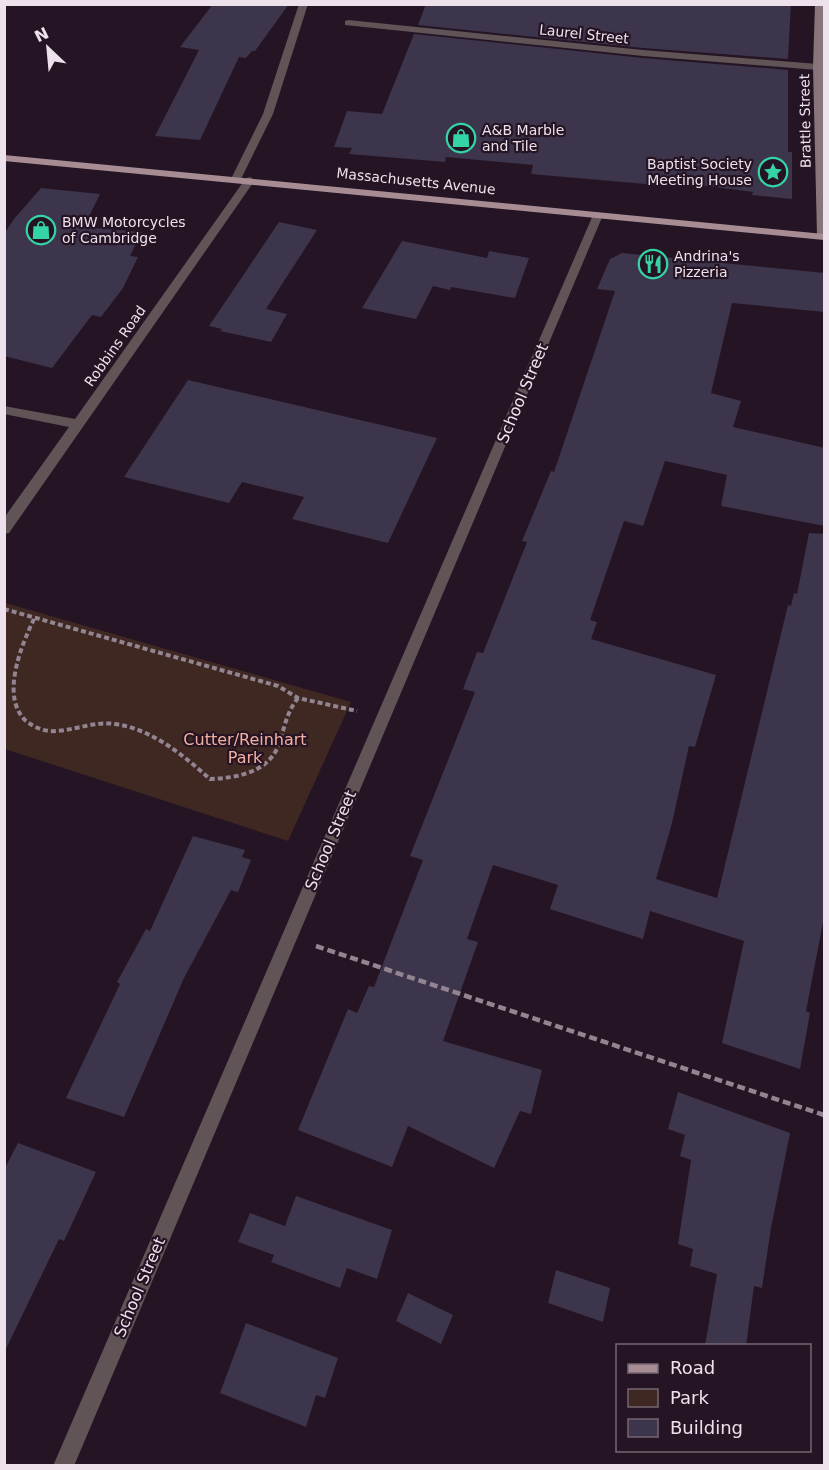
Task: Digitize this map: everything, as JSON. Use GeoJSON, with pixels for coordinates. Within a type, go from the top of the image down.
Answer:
{"type":"FeatureCollection","features":[{"type":"Feature","properties":{"kind":"main road","name":"Brattle Street"},"geometry":{"type":"LineString","coordinates":[[820,4],[818,67],[823,237]]}},
{"type":"Feature","properties":{"kind":"main road","name":"Massachusetts Avenue"},"geometry":{"type":"LineString","coordinates":[[4,158],[823,237]]}},
{"type":"Feature","properties":{"kind":"street"},"geometry":{"type":"LineString","coordinates":[[236,179],[268,114],[304,4]]}},
{"type":"Feature","properties":{"kind":"street","name":"Laurel Street"},"geometry":{"type":"LineString","coordinates":[[348,23],[643,53],[818,67]]}},
{"type":"Feature","properties":{"kind":"street","name":"Robbins Road"},"geometry":{"type":"LineString","coordinates":[[4,529],[250,180]]}},
{"type":"Feature","properties":{"kind":"street","name":"School Street"},"geometry":{"type":"LineString","coordinates":[[63,1466],[598,214]]}},
{"type":"Feature","properties":{"kind":"street"},"geometry":{"type":"LineString","coordinates":[[4,410],[78,424]]}},
{"type":"Feature","properties":{"kind":"path"},"geometry":{"type":"LineString","coordinates":[[4,609],[278,686],[298,698],[382,718]]}},
{"type":"Feature","properties":{"kind":"path"},"geometry":{"type":"LineString","coordinates":[[34,619],[11,663],[8,691],[15,710],[26,722],[45,731],[114,724],[134,729],[172,746],[210,779],[236,778],[261,767],[274,754],[280,742],[282,726],[288,710],[298,698]]}},
{"type":"Feature","properties":{"kind":"path"},"geometry":{"type":"LineString","coordinates":[[288,937],[825,1114]]}},
{"type":"Feature","properties":{"kind":"green space","name":"Cutter/Reinhart Park"},"geometry":{"type":"Polygon","coordinates":[[[5,603],[351,702],[288,841],[5,749],[5,603]]]}},
{"type":"Feature","properties":{"kind":"building"},"geometry":{"type":"Polygon","coordinates":[[[213,4],[289,4],[255,51],[252,51],[246,58],[239,57],[200,140],[155,136],[199,50],[180,47],[213,4]]]}},
{"type":"Feature","properties":{"kind":"building"},"geometry":{"type":"Polygon","coordinates":[[[426,4],[791,4],[788,59],[643,48],[418,25],[426,4]]]}},
{"type":"Feature","properties":{"kind":"building"},"geometry":{"type":"Polygon","coordinates":[[[414,34],[643,58],[788,70],[788,152],[792,152],[792,199],[752,195],[753,192],[676,182],[668,186],[531,174],[533,165],[446,157],[445,162],[349,154],[352,148],[334,147],[347,111],[382,114],[414,34]]]}},
{"type":"Feature","properties":{"kind":"building"},"geometry":{"type":"Polygon","coordinates":[[[41,188],[100,194],[84,227],[142,232],[130,256],[138,257],[123,288],[101,317],[92,315],[52,368],[4,356],[4,234],[41,188]]]}},
{"type":"Feature","properties":{"kind":"building"},"geometry":{"type":"Polygon","coordinates":[[[279,222],[317,230],[266,309],[287,314],[271,342],[220,331],[222,329],[209,326],[279,222]]]}},
{"type":"Feature","properties":{"kind":"building"},"geometry":{"type":"Polygon","coordinates":[[[402,241],[487,258],[489,251],[529,258],[515,298],[433,286],[416,319],[362,308],[402,241]]]}},
{"type":"Feature","properties":{"kind":"building"},"geometry":{"type":"Polygon","coordinates":[[[622,253],[825,273],[825,312],[732,303],[711,393],[741,401],[733,427],[825,448],[825,526],[721,506],[727,475],[665,461],[643,526],[624,521],[590,620],[597,622],[591,639],[716,675],[695,747],[689,746],[672,823],[656,879],[717,898],[788,605],[791,606],[794,593],[797,594],[809,533],[825,534],[825,912],[806,1011],[810,1013],[800,1069],[722,1043],[744,941],[650,911],[643,939],[550,909],[558,885],[493,865],[467,939],[478,942],[443,1041],[542,1070],[531,1114],[520,1111],[494,1168],[408,1126],[392,1167],[298,1130],[348,1009],[357,1013],[369,986],[374,987],[423,860],[410,856],[475,692],[463,689],[477,652],[483,653],[527,542],[522,541],[551,471],[554,472],[615,291],[597,289],[610,259],[622,253]]]}},
{"type":"Feature","properties":{"kind":"building"},"geometry":{"type":"Polygon","coordinates":[[[188,380],[437,438],[388,543],[292,519],[304,497],[242,482],[229,503],[124,477],[188,380]]]}},
{"type":"Feature","properties":{"kind":"building"},"geometry":{"type":"Polygon","coordinates":[[[193,836],[245,850],[242,857],[251,860],[238,892],[231,890],[184,978],[124,1117],[66,1098],[120,984],[117,982],[146,929],[150,931],[193,836]]]}},
{"type":"Feature","properties":{"kind":"building"},"geometry":{"type":"Polygon","coordinates":[[[678,1092],[790,1133],[771,1228],[762,1288],[754,1286],[746,1344],[705,1344],[717,1274],[690,1266],[693,1249],[678,1244],[691,1160],[680,1156],[685,1135],[668,1129],[678,1092]]]}},
{"type":"Feature","properties":{"kind":"building"},"geometry":{"type":"Polygon","coordinates":[[[18,1143],[96,1172],[64,1241],[59,1239],[4,1353],[4,1170],[18,1143]]]}},
{"type":"Feature","properties":{"kind":"building"},"geometry":{"type":"Polygon","coordinates":[[[296,1196],[392,1230],[377,1279],[347,1268],[340,1288],[271,1262],[274,1255],[238,1242],[250,1213],[285,1226],[296,1196]]]}},
{"type":"Feature","properties":{"kind":"building"},"geometry":{"type":"Polygon","coordinates":[[[556,1270],[610,1288],[603,1322],[548,1303],[556,1270]]]}},
{"type":"Feature","properties":{"kind":"building"},"geometry":{"type":"Polygon","coordinates":[[[408,1293],[453,1315],[441,1344],[396,1321],[408,1293]]]}},
{"type":"Feature","properties":{"kind":"building"},"geometry":{"type":"Polygon","coordinates":[[[246,1323],[338,1358],[325,1398],[316,1395],[306,1427],[220,1393],[246,1323]]]}},
{"type":"Feature","properties":{"kind":"place","name":"A&B Marble and Tile"},"geometry":{"type":"Point","coordinates":[461,138]}},
{"type":"Feature","properties":{"kind":"place","name":"Baptist Society Meeting House"},"geometry":{"type":"Point","coordinates":[773,172]}},
{"type":"Feature","properties":{"kind":"place","name":"BMW Motorcycles of Cambridge"},"geometry":{"type":"Point","coordinates":[41,230]}},
{"type":"Feature","properties":{"kind":"place","name":"Andrina's Pizzeria"},"geometry":{"type":"Point","coordinates":[653,264]}}]}
